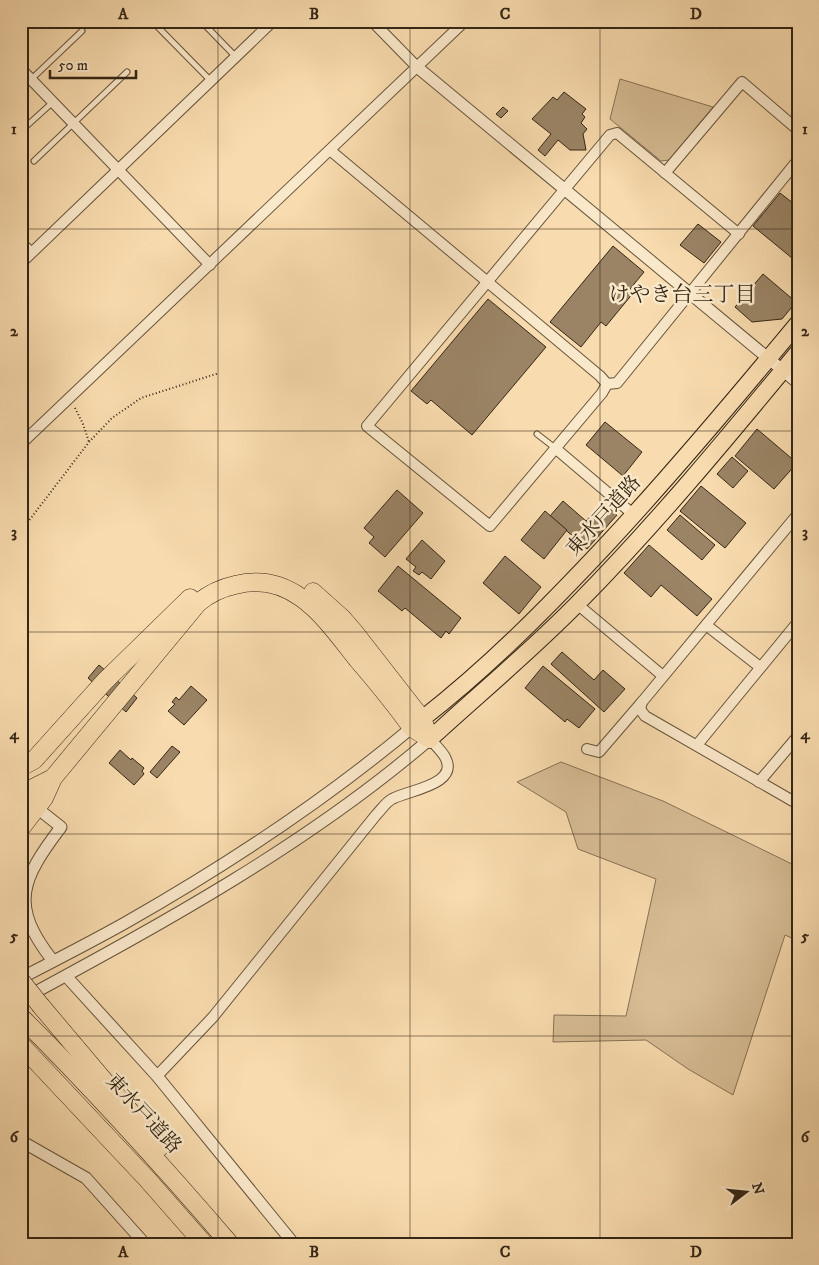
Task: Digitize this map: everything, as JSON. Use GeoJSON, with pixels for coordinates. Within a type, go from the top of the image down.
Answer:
{"type":"FeatureCollection","features":[{"type":"Feature","properties":{"kind":"highway","name":"東水戸道路"},"geometry":{"type":"LineString","coordinates":[[417,723],[500,652],[563,592],[634,514],[798,323]]}},
{"type":"Feature","properties":{"kind":"highway","name":"東水戸道路"},"geometry":{"type":"LineString","coordinates":[[430,739],[577,604],[650,527],[798,352]]}},
{"type":"Feature","properties":{"kind":"highway"},"geometry":{"type":"LineString","coordinates":[[21,786],[26,782],[28,764],[105,681],[198,590],[208,582],[219,577],[242,571],[265,571],[288,577],[321,598],[348,625],[417,723]]}},
{"type":"Feature","properties":{"kind":"highway"},"geometry":{"type":"LineString","coordinates":[[21,828],[44,798],[53,778],[198,603],[217,591],[241,583],[267,583],[292,591],[304,598],[330,624],[430,739]]}},
{"type":"Feature","properties":{"kind":"highway"},"geometry":{"type":"LineString","coordinates":[[21,802],[33,788],[53,778]]}},
{"type":"Feature","properties":{"kind":"highway"},"geometry":{"type":"LineString","coordinates":[[21,980],[172,1162],[235,1244]]}},
{"type":"Feature","properties":{"kind":"highway","name":"東水戸道路"},"geometry":{"type":"LineString","coordinates":[[22,1012],[163,1166],[230,1244]]}},
{"type":"Feature","properties":{"kind":"highway","name":"東水戸道路"},"geometry":{"type":"LineString","coordinates":[[21,1045],[148,1178],[204,1244]]}},
{"type":"Feature","properties":{"kind":"highway"},"geometry":{"type":"LineString","coordinates":[[21,1056],[93,1120]]}},
{"type":"Feature","properties":{"kind":"street"},"geometry":{"type":"LineString","coordinates":[[21,263],[273,21]]}},
{"type":"Feature","properties":{"kind":"street"},"geometry":{"type":"LineString","coordinates":[[372,21],[417,67],[798,383]]}},
{"type":"Feature","properties":{"kind":"street"},"geometry":{"type":"LineString","coordinates":[[21,444],[331,151],[465,21]]}},
{"type":"Feature","properties":{"kind":"street"},"geometry":{"type":"LineString","coordinates":[[21,68],[210,265]]}},
{"type":"Feature","properties":{"kind":"street"},"geometry":{"type":"LineString","coordinates":[[665,173],[742,82],[798,130]]}},
{"type":"Feature","properties":{"kind":"street"},"geometry":{"type":"LineString","coordinates":[[739,234],[617,133],[610,135],[367,426],[490,526],[602,393],[607,384],[617,382],[739,234],[798,160]]}},
{"type":"Feature","properties":{"kind":"street"},"geometry":{"type":"LineString","coordinates":[[331,151],[488,281],[607,384]]}},
{"type":"Feature","properties":{"kind":"street"},"geometry":{"type":"LineString","coordinates":[[555,448],[634,514]]}},
{"type":"Feature","properties":{"kind":"street"},"geometry":{"type":"LineString","coordinates":[[587,749],[599,752],[798,514]]}},
{"type":"Feature","properties":{"kind":"street"},"geometry":{"type":"LineString","coordinates":[[577,604],[663,676]]}},
{"type":"Feature","properties":{"kind":"street"},"geometry":{"type":"LineString","coordinates":[[697,745],[798,622]]}},
{"type":"Feature","properties":{"kind":"street"},"geometry":{"type":"LineString","coordinates":[[706,625],[760,667]]}},
{"type":"Feature","properties":{"kind":"street"},"geometry":{"type":"LineString","coordinates":[[642,702],[640,709],[645,716],[798,804]]}},
{"type":"Feature","properties":{"kind":"street"},"geometry":{"type":"LineString","coordinates":[[21,980],[124,924],[291,821],[387,750],[417,723]]}},
{"type":"Feature","properties":{"kind":"street"},"geometry":{"type":"LineString","coordinates":[[759,782],[798,736]]}},
{"type":"Feature","properties":{"kind":"street"},"geometry":{"type":"LineString","coordinates":[[22,1012],[66,976],[188,908],[300,838],[399,765],[430,739],[445,757],[447,763],[443,779],[391,799],[213,1017],[157,1076]]}},
{"type":"Feature","properties":{"kind":"street"},"geometry":{"type":"LineString","coordinates":[[42,812],[61,827],[43,851],[30,873],[26,891],[26,910],[33,933],[53,962]]}},
{"type":"Feature","properties":{"kind":"street"},"geometry":{"type":"LineString","coordinates":[[66,976],[157,1076],[294,1244]]}},
{"type":"Feature","properties":{"kind":"street"},"geometry":{"type":"LineString","coordinates":[[21,1140],[77,1171],[86,1178],[145,1244]]}},
{"type":"Feature","properties":{"kind":"lane"},"geometry":{"type":"LineString","coordinates":[[152,21],[210,81]]}},
{"type":"Feature","properties":{"kind":"lane"},"geometry":{"type":"LineString","coordinates":[[201,21],[236,57]]}},
{"type":"Feature","properties":{"kind":"lane"},"geometry":{"type":"LineString","coordinates":[[21,89],[82,32]]}},
{"type":"Feature","properties":{"kind":"lane"},"geometry":{"type":"LineString","coordinates":[[34,161],[127,72]]}},
{"type":"Feature","properties":{"kind":"lane"},"geometry":{"type":"LineString","coordinates":[[21,131],[53,102]]}},
{"type":"Feature","properties":{"kind":"lane"},"geometry":{"type":"LineString","coordinates":[[21,239],[34,252]]}},
{"type":"Feature","properties":{"kind":"lane"},"geometry":{"type":"LineString","coordinates":[[536,434],[555,448]]}},
{"type":"Feature","properties":{"kind":"path"},"geometry":{"type":"LineString","coordinates":[[21,531],[89,442],[112,418],[141,398],[219,373]]}},
{"type":"Feature","properties":{"kind":"path"},"geometry":{"type":"LineString","coordinates":[[69,400],[83,424],[89,442]]}},
{"type":"Feature","properties":{"kind":"shaded area"},"geometry":{"type":"Polygon","coordinates":[[[620,79],[713,107],[669,160],[661,161],[610,119],[620,79]]]}},
{"type":"Feature","properties":{"kind":"shaded area"},"geometry":{"type":"Polygon","coordinates":[[[561,762],[663,801],[798,867],[798,941],[785,935],[733,1095],[688,1069],[646,1040],[553,1042],[554,1015],[626,1016],[656,879],[578,849],[566,812],[517,782],[561,762]]]}},
{"type":"Feature","properties":{"kind":"building"},"geometry":{"type":"Polygon","coordinates":[[[564,92],[586,109],[582,114],[585,117],[581,123],[587,129],[583,134],[586,150],[570,150],[558,140],[545,156],[538,150],[551,134],[532,119],[553,97],[557,100],[564,92]]]}},
{"type":"Feature","properties":{"kind":"building"},"geometry":{"type":"Polygon","coordinates":[[[503,107],[508,111],[501,118],[496,114],[503,107]]]}},
{"type":"Feature","properties":{"kind":"building"},"geometry":{"type":"Polygon","coordinates":[[[780,193],[798,207],[798,263],[753,226],[780,193]]]}},
{"type":"Feature","properties":{"kind":"building"},"geometry":{"type":"Polygon","coordinates":[[[698,224],[721,242],[704,263],[680,245],[698,224]]]}},
{"type":"Feature","properties":{"kind":"building"},"geometry":{"type":"Polygon","coordinates":[[[613,246],[644,272],[630,289],[634,292],[606,326],[601,322],[581,347],[550,322],[613,246]]]}},
{"type":"Feature","properties":{"kind":"building"},"geometry":{"type":"Polygon","coordinates":[[[763,274],[796,302],[782,319],[752,322],[735,307],[763,274]]]}},
{"type":"Feature","properties":{"kind":"building"},"geometry":{"type":"Polygon","coordinates":[[[488,299],[546,347],[472,435],[431,400],[427,404],[411,391],[488,299]]]}},
{"type":"Feature","properties":{"kind":"building"},"geometry":{"type":"Polygon","coordinates":[[[605,422],[642,452],[623,476],[586,445],[605,422]]]}},
{"type":"Feature","properties":{"kind":"building"},"geometry":{"type":"Polygon","coordinates":[[[757,429],[797,463],[774,489],[735,456],[757,429]]]}},
{"type":"Feature","properties":{"kind":"building"},"geometry":{"type":"Polygon","coordinates":[[[732,457],[748,471],[733,488],[717,474],[732,457]]]}},
{"type":"Feature","properties":{"kind":"building"},"geometry":{"type":"Polygon","coordinates":[[[701,486],[746,523],[725,548],[680,511],[701,486]]]}},
{"type":"Feature","properties":{"kind":"building"},"geometry":{"type":"Polygon","coordinates":[[[397,490],[423,513],[385,557],[369,543],[374,537],[364,528],[397,490]]]}},
{"type":"Feature","properties":{"kind":"building"},"geometry":{"type":"Polygon","coordinates":[[[563,501],[586,521],[603,503],[617,515],[587,549],[550,516],[563,501]]]}},
{"type":"Feature","properties":{"kind":"building"},"geometry":{"type":"Polygon","coordinates":[[[545,511],[567,530],[544,559],[521,540],[545,511]]]}},
{"type":"Feature","properties":{"kind":"building"},"geometry":{"type":"Polygon","coordinates":[[[680,515],[715,545],[702,560],[667,530],[680,515]]]}},
{"type":"Feature","properties":{"kind":"building"},"geometry":{"type":"Polygon","coordinates":[[[422,540],[445,561],[431,579],[422,572],[419,575],[413,571],[416,567],[406,559],[422,540]]]}},
{"type":"Feature","properties":{"kind":"building"},"geometry":{"type":"Polygon","coordinates":[[[649,545],[712,599],[697,616],[661,585],[651,597],[624,573],[649,545]]]}},
{"type":"Feature","properties":{"kind":"building"},"geometry":{"type":"Polygon","coordinates":[[[505,556],[541,587],[519,614],[483,583],[505,556]]]}},
{"type":"Feature","properties":{"kind":"building"},"geometry":{"type":"Polygon","coordinates":[[[398,566],[461,618],[449,634],[446,631],[441,638],[405,608],[402,611],[378,591],[398,566]]]}},
{"type":"Feature","properties":{"kind":"building"},"geometry":{"type":"Polygon","coordinates":[[[562,652],[594,680],[603,670],[625,689],[604,712],[551,664],[562,652]]]}},
{"type":"Feature","properties":{"kind":"building"},"geometry":{"type":"Polygon","coordinates":[[[99,665],[137,698],[126,712],[88,678],[99,665]]]}},
{"type":"Feature","properties":{"kind":"building"},"geometry":{"type":"Polygon","coordinates":[[[543,666],[595,709],[579,728],[567,719],[565,722],[525,688],[543,666]]]}},
{"type":"Feature","properties":{"kind":"building"},"geometry":{"type":"Polygon","coordinates":[[[191,686],[207,700],[184,725],[168,711],[175,704],[172,702],[176,697],[179,700],[191,686]]]}},
{"type":"Feature","properties":{"kind":"building"},"geometry":{"type":"Polygon","coordinates":[[[172,746],[180,752],[157,778],[150,772],[172,746]]]}},
{"type":"Feature","properties":{"kind":"building"},"geometry":{"type":"Polygon","coordinates":[[[120,750],[144,768],[142,771],[144,774],[134,785],[109,763],[120,750]]]}},
{"type":"Feature","properties":{"kind":"district","name":"けやき台三丁目"},"geometry":{"type":"Point","coordinates":[682,295]}}]}
